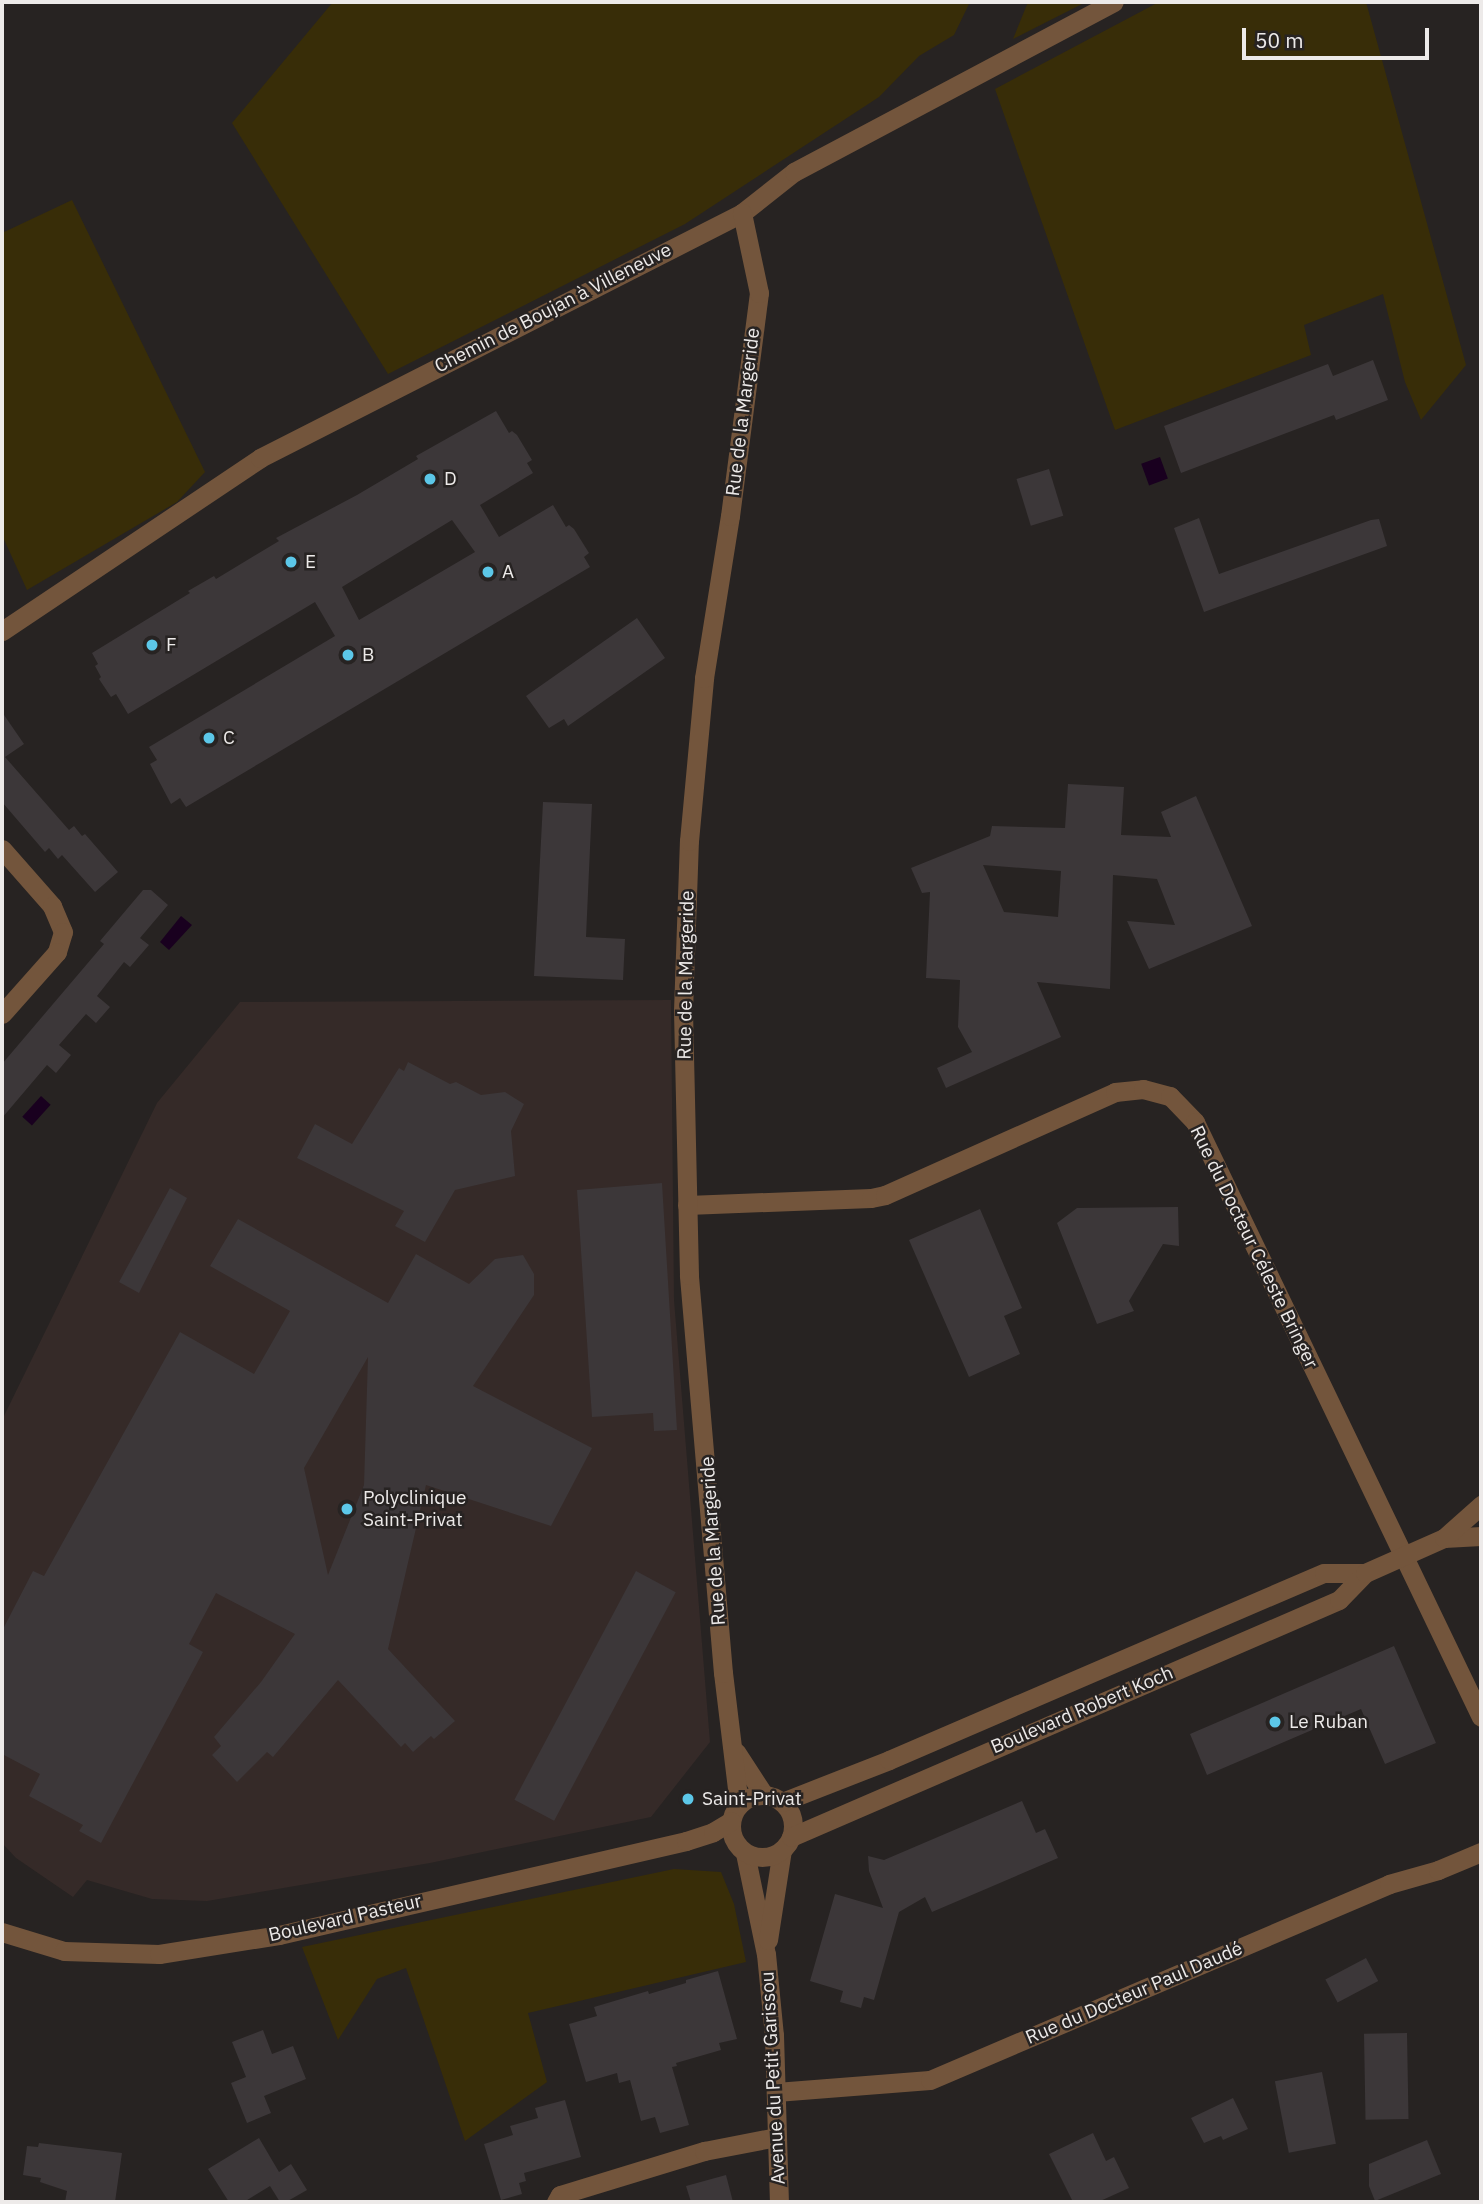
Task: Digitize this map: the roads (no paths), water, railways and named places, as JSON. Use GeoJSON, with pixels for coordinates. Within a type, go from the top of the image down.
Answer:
{"type":"FeatureCollection","features":[{"type":"Feature","properties":{"kind":"street","name":"Chemin de Boujan à Villeneuve"},"geometry":{"type":"LineString","coordinates":[[2,631],[260,458],[742,213],[794,172],[1114,2]]}},
{"type":"Feature","properties":{"kind":"street","name":"Rue de la Margeride"},"geometry":{"type":"LineString","coordinates":[[735,1813],[690,1275],[683,1011],[690,841],[704,678],[730,516],[759,293],[742,213]]}},
{"type":"Feature","properties":{"kind":"street"},"geometry":{"type":"LineString","coordinates":[[2,849],[52,906],[63,932],[57,952],[2,1014]]}},
{"type":"Feature","properties":{"kind":"street","name":"Rue du Docteur Céleste Bringer"},"geometry":{"type":"LineString","coordinates":[[687,1205],[871,1198],[1115,1092],[1143,1089],[1170,1096],[1195,1122],[1481,1717]]}},
{"type":"Feature","properties":{"kind":"street","name":"Boulevard Robert Koch"},"geometry":{"type":"LineString","coordinates":[[773,1799],[889,1760],[1324,1573],[1364,1573],[1444,1538],[1481,1505]]}},
{"type":"Feature","properties":{"kind":"street","name":"Boulevard Robert Koch"},"geometry":{"type":"LineString","coordinates":[[1444,1538],[1481,1536]]}},
{"type":"Feature","properties":{"kind":"street","name":"Boulevard Robert Koch"},"geometry":{"type":"LineString","coordinates":[[787,1843],[1339,1600],[1364,1573]]}},
{"type":"Feature","properties":{"kind":"street","name":"Rue de la Margeride"},"geometry":{"type":"LineString","coordinates":[[731,1742],[747,1772],[773,1799]]}},
{"type":"Feature","properties":{"kind":"street"},"geometry":{"type":"LineString","coordinates":[[746,1799],[773,1799],[792,1818],[787,1843],[764,1858],[741,1849],[735,1813],[746,1799]]}},
{"type":"Feature","properties":{"kind":"street","name":"Boulevard Pasteur"},"geometry":{"type":"LineString","coordinates":[[2,1932],[64,1951],[159,1954],[279,1935],[686,1841],[713,1832],[735,1813]]}},
{"type":"Feature","properties":{"kind":"street","name":"Boulevard Pasteur"},"geometry":{"type":"LineString","coordinates":[[686,1841],[741,1849]]}},
{"type":"Feature","properties":{"kind":"street","name":"Avenue du Petit Garissou"},"geometry":{"type":"LineString","coordinates":[[766,1954],[787,1843]]}},
{"type":"Feature","properties":{"kind":"street","name":"Avenue du Petit Garissou"},"geometry":{"type":"LineString","coordinates":[[741,1849],[766,1954],[776,2092],[779,2202]]}},
{"type":"Feature","properties":{"kind":"street","name":"Rue du Docteur Paul Daudé"},"geometry":{"type":"LineString","coordinates":[[776,2092],[930,2080],[1389,1884],[1438,1870],[1481,1852]]}},
{"type":"Feature","properties":{"kind":"street"},"geometry":{"type":"LineString","coordinates":[[556,2202],[560,2194],[704,2151],[777,2137]]}},
{"type":"Feature","properties":{"kind":"place","name":"D"},"geometry":{"type":"Point","coordinates":[430,479]}},
{"type":"Feature","properties":{"kind":"place","name":"E"},"geometry":{"type":"Point","coordinates":[291,562]}},
{"type":"Feature","properties":{"kind":"place","name":"A"},"geometry":{"type":"Point","coordinates":[488,572]}},
{"type":"Feature","properties":{"kind":"place","name":"F"},"geometry":{"type":"Point","coordinates":[152,645]}},
{"type":"Feature","properties":{"kind":"place","name":"B"},"geometry":{"type":"Point","coordinates":[348,655]}},
{"type":"Feature","properties":{"kind":"place","name":"C"},"geometry":{"type":"Point","coordinates":[209,738]}},
{"type":"Feature","properties":{"kind":"place","name":"Polyclinique Saint-Privat"},"geometry":{"type":"Point","coordinates":[347,1509]}},
{"type":"Feature","properties":{"kind":"place","name":"Le Ruban"},"geometry":{"type":"Point","coordinates":[1275,1722]}},
{"type":"Feature","properties":{"kind":"place","name":"Saint-Privat"},"geometry":{"type":"Point","coordinates":[688,1799]}}]}
